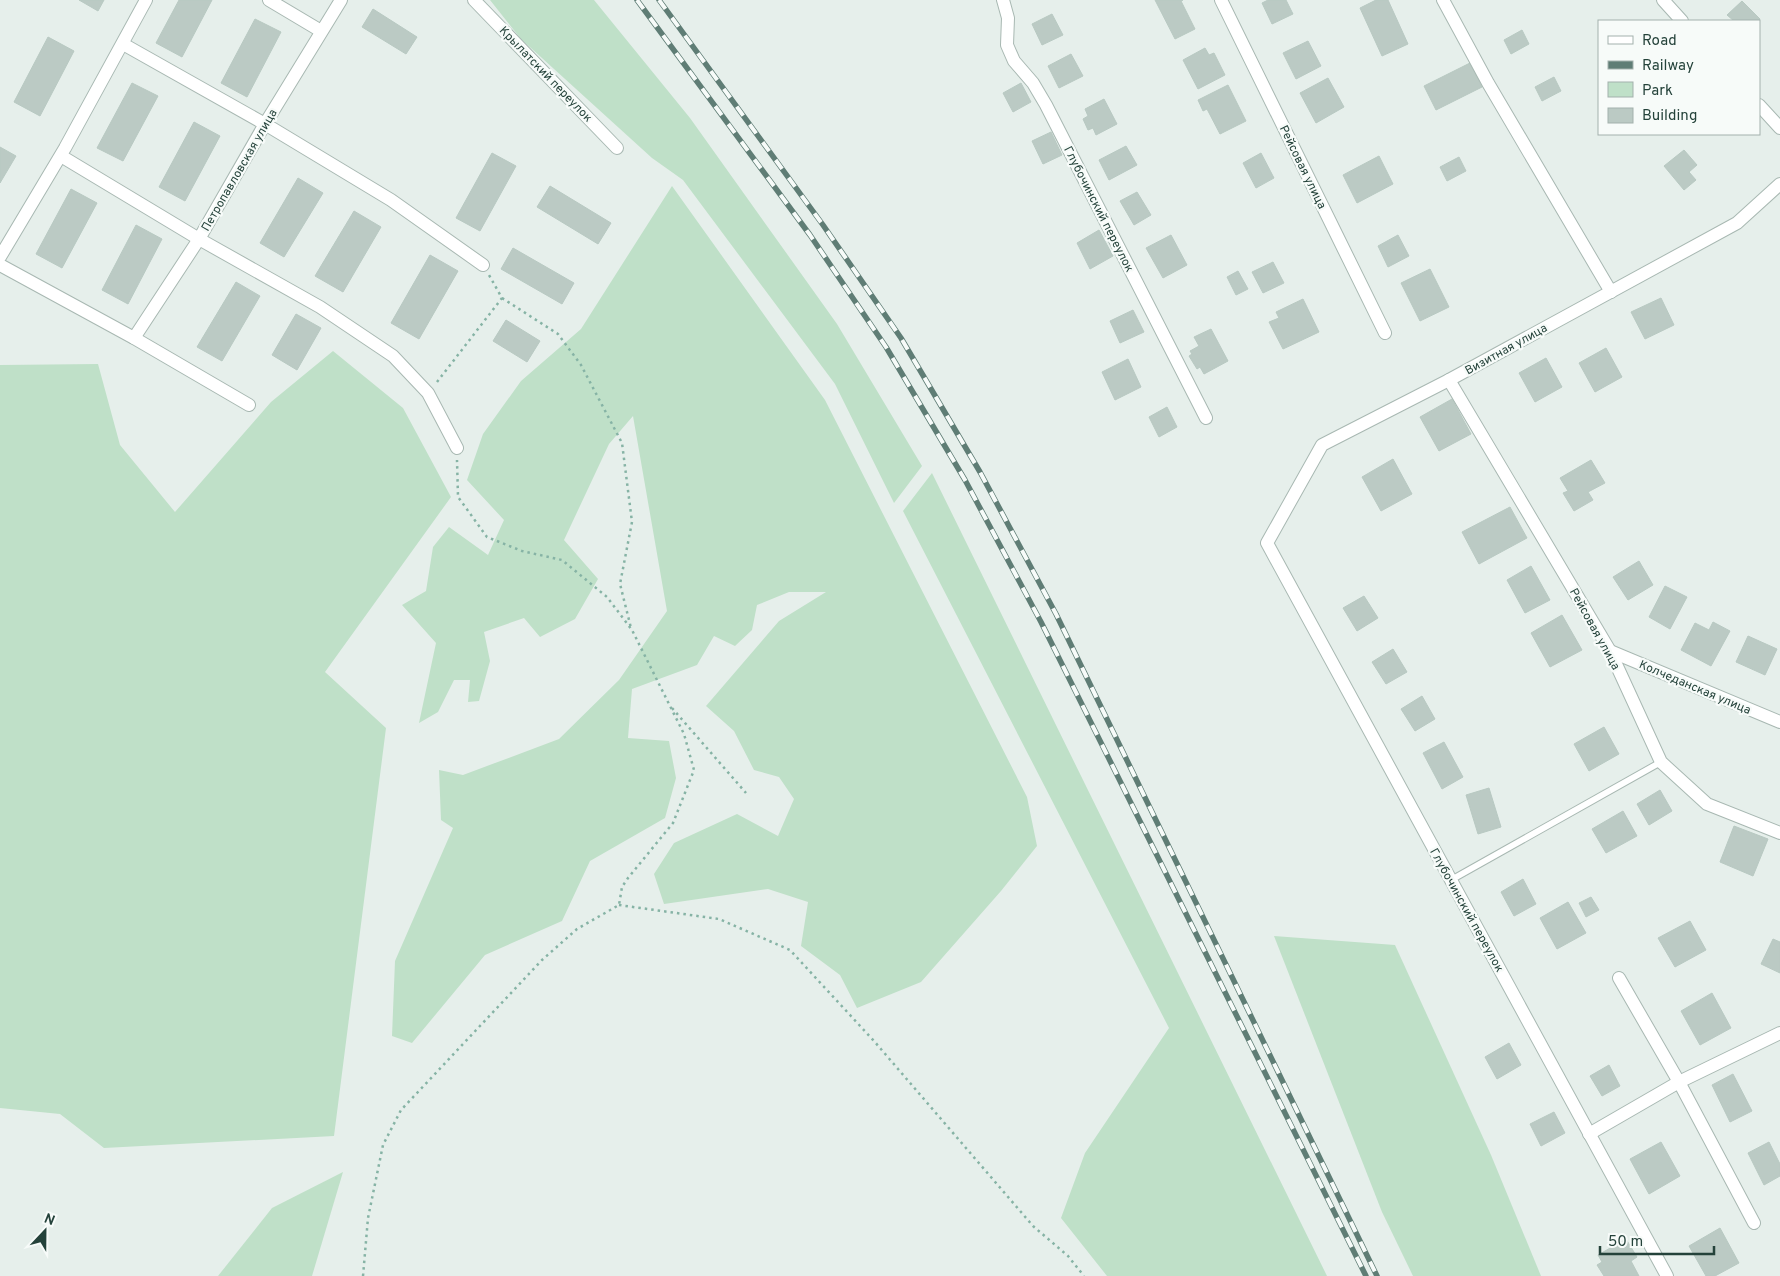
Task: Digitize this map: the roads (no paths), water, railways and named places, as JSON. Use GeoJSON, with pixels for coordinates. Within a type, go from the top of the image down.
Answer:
{"type":"FeatureCollection","features":[{"type":"Feature","properties":{"kind":"street"},"geometry":{"type":"LineString","coordinates":[[0,257],[61,156],[146,0]]}},
{"type":"Feature","properties":{"kind":"street"},"geometry":{"type":"LineString","coordinates":[[269,0],[321,31]]}},
{"type":"Feature","properties":{"kind":"street","name":"Петропавловская улица"},"geometry":{"type":"LineString","coordinates":[[134,338],[199,239],[265,124],[341,0]]}},
{"type":"Feature","properties":{"kind":"street","name":"Крылатский переулок"},"geometry":{"type":"LineString","coordinates":[[474,0],[617,148]]}},
{"type":"Feature","properties":{"kind":"street","name":"Глубочинский переулок"},"geometry":{"type":"LineString","coordinates":[[1004,0],[1008,18],[1007,45],[1014,61],[1033,83],[1046,105],[1206,418]]}},
{"type":"Feature","properties":{"kind":"street","name":"Рейсовая улица"},"geometry":{"type":"LineString","coordinates":[[1221,0],[1385,333]]}},
{"type":"Feature","properties":{"kind":"street"},"geometry":{"type":"LineString","coordinates":[[1443,0],[1488,82],[1611,292]]}},
{"type":"Feature","properties":{"kind":"street"},"geometry":{"type":"LineString","coordinates":[[1662,0],[1681,20]]}},
{"type":"Feature","properties":{"kind":"street"},"geometry":{"type":"LineString","coordinates":[[122,44],[265,124],[391,200],[483,265]]}},
{"type":"Feature","properties":{"kind":"street"},"geometry":{"type":"LineString","coordinates":[[1760,106],[1780,128]]}},
{"type":"Feature","properties":{"kind":"street"},"geometry":{"type":"LineString","coordinates":[[61,156],[199,239],[320,307],[393,356],[428,394],[457,448]]}},
{"type":"Feature","properties":{"kind":"street","name":"Визитная улица"},"geometry":{"type":"LineString","coordinates":[[1267,543],[1322,445],[1449,380],[1737,223],[1780,184]]}},
{"type":"Feature","properties":{"kind":"street"},"geometry":{"type":"LineString","coordinates":[[0,265],[134,338],[249,406]]}},
{"type":"Feature","properties":{"kind":"street","name":"Рейсовая улица"},"geometry":{"type":"LineString","coordinates":[[1449,380],[1610,651],[1661,762],[1706,804],[1780,833]]}},
{"type":"Feature","properties":{"kind":"street","name":"Глубочинский переулок"},"geometry":{"type":"LineString","coordinates":[[1267,543],[1667,1276]]}},
{"type":"Feature","properties":{"kind":"street","name":"Колчеданская улица"},"geometry":{"type":"LineString","coordinates":[[1610,651],[1780,722]]}},
{"type":"Feature","properties":{"kind":"street"},"geometry":{"type":"LineString","coordinates":[[1619,978],[1679,1082],[1754,1223]]}},
{"type":"Feature","properties":{"kind":"street"},"geometry":{"type":"LineString","coordinates":[[1589,1134],[1679,1082],[1780,1033]]}},
{"type":"Feature","properties":{"kind":"lane"},"geometry":{"type":"LineString","coordinates":[[1451,880],[1661,762]]}},
{"type":"Feature","properties":{"kind":"railway"},"geometry":{"type":"LineString","coordinates":[[637,0],[810,235],[886,347],[965,480],[1041,622],[1366,1276]]}},
{"type":"Feature","properties":{"kind":"railway"},"geometry":{"type":"LineString","coordinates":[[659,0],[823,225],[901,338],[980,472],[1056,614],[1377,1276]]}}]}
